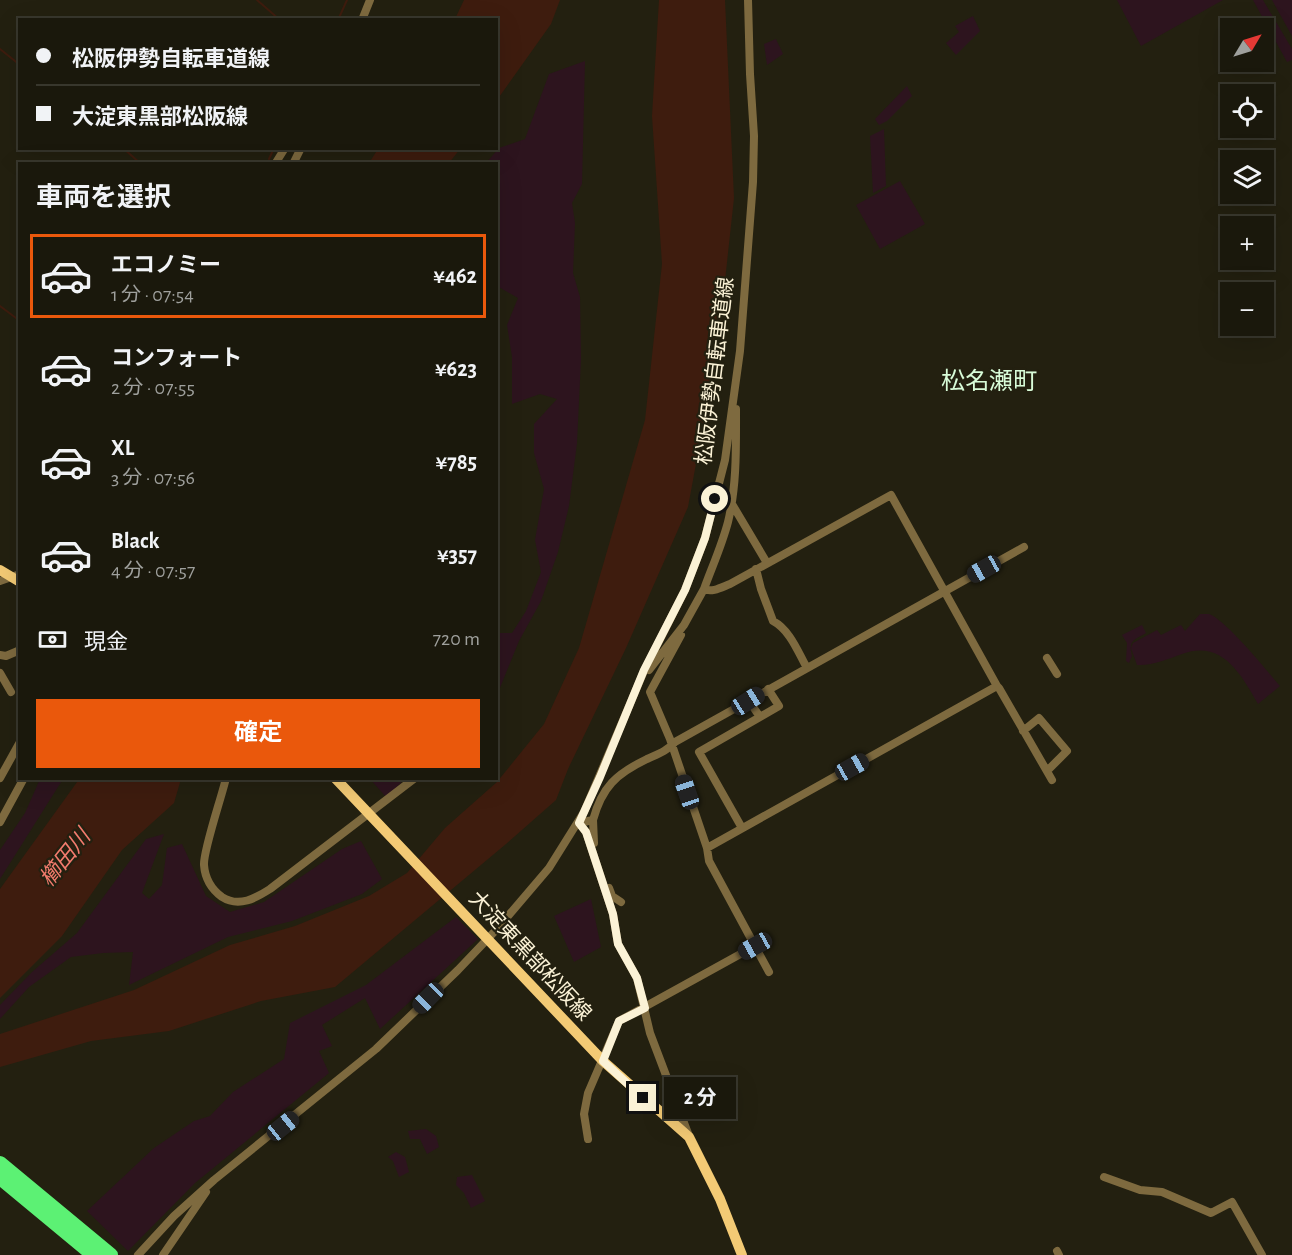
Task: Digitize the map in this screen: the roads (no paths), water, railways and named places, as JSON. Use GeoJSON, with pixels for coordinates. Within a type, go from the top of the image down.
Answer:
{"type":"FeatureCollection","features":[{"type":"Feature","properties":{"kind":"highway"},"geometry":{"type":"LineString","coordinates":[[0,1163],[111,1255]]}},
{"type":"Feature","properties":{"kind":"highway"},"geometry":{"type":"LineString","coordinates":[[0,1178],[93,1255]]}},
{"type":"Feature","properties":{"kind":"main road","name":"大淀東黒部松阪線"},"geometry":{"type":"LineString","coordinates":[[337,780],[603,1061],[689,1137],[720,1199],[742,1255]]}},
{"type":"Feature","properties":{"kind":"street"},"geometry":{"type":"LineString","coordinates":[[363,18],[370,0]]}},
{"type":"Feature","properties":{"kind":"street","name":"松阪伊勢自転車道線"},"geometry":{"type":"LineString","coordinates":[[214,1180],[376,1049],[486,937],[549,868],[579,823],[644,670],[678,605],[705,538],[725,460],[740,351],[753,182],[754,136],[748,0]]}},
{"type":"Feature","properties":{"kind":"street"},"geometry":{"type":"LineString","coordinates":[[748,9],[754,0]]}},
{"type":"Feature","properties":{"kind":"street"},"geometry":{"type":"LineString","coordinates":[[644,670],[649,670],[684,625],[704,589],[727,524],[732,504],[736,447],[736,409],[733,402]]}},
{"type":"Feature","properties":{"kind":"street"},"geometry":{"type":"LineString","coordinates":[[704,589],[707,591],[719,589],[891,495],[996,686],[1052,780]]}},
{"type":"Feature","properties":{"kind":"street"},"geometry":{"type":"LineString","coordinates":[[732,504],[767,563]]}},
{"type":"Feature","properties":{"kind":"street"},"geometry":{"type":"LineString","coordinates":[[603,882],[606,879],[593,840],[593,820],[609,783],[637,764],[669,749],[672,745],[768,688],[1024,547]]}},
{"type":"Feature","properties":{"kind":"street"},"geometry":{"type":"LineString","coordinates":[[756,569],[773,621],[782,625],[807,668]]}},
{"type":"Feature","properties":{"kind":"street"},"geometry":{"type":"LineString","coordinates":[[684,625],[684,630],[650,692],[672,745],[707,848],[709,861],[769,972]]}},
{"type":"Feature","properties":{"kind":"street"},"geometry":{"type":"LineString","coordinates":[[0,655],[6,656],[18,651]]}},
{"type":"Feature","properties":{"kind":"street"},"geometry":{"type":"LineString","coordinates":[[1047,658],[1057,674]]}},
{"type":"Feature","properties":{"kind":"street"},"geometry":{"type":"LineString","coordinates":[[0,673],[11,692]]}},
{"type":"Feature","properties":{"kind":"street"},"geometry":{"type":"LineString","coordinates":[[707,848],[996,686]]}},
{"type":"Feature","properties":{"kind":"street"},"geometry":{"type":"LineString","coordinates":[[742,828],[699,752],[779,706],[768,688]]}},
{"type":"Feature","properties":{"kind":"street"},"geometry":{"type":"LineString","coordinates":[[748,701],[760,717]]}},
{"type":"Feature","properties":{"kind":"street"},"geometry":{"type":"LineString","coordinates":[[1023,731],[1039,718],[1067,752],[1047,771]]}},
{"type":"Feature","properties":{"kind":"street"},"geometry":{"type":"LineString","coordinates":[[0,778],[18,745]]}},
{"type":"Feature","properties":{"kind":"street"},"geometry":{"type":"LineString","coordinates":[[0,822],[23,780]]}},
{"type":"Feature","properties":{"kind":"street"},"geometry":{"type":"LineString","coordinates":[[225,780],[204,863],[207,879],[215,891],[225,898],[246,902],[261,895],[371,815],[413,780]]}},
{"type":"Feature","properties":{"kind":"street"},"geometry":{"type":"LineString","coordinates":[[593,820],[579,823],[586,832],[613,914],[618,944],[637,978],[650,1033],[689,1137]]}},
{"type":"Feature","properties":{"kind":"street"},"geometry":{"type":"LineString","coordinates":[[603,882],[608,885],[612,896],[621,902]]}},
{"type":"Feature","properties":{"kind":"street"},"geometry":{"type":"LineString","coordinates":[[588,1139],[584,1114],[588,1093],[619,1021],[755,946]]}},
{"type":"Feature","properties":{"kind":"street"},"geometry":{"type":"LineString","coordinates":[[1104,1177],[1140,1190],[1162,1192],[1211,1213],[1232,1202],[1262,1255]]}},
{"type":"Feature","properties":{"kind":"street"},"geometry":{"type":"LineString","coordinates":[[138,1255],[174,1216],[214,1180]]}},
{"type":"Feature","properties":{"kind":"street"},"geometry":{"type":"LineString","coordinates":[[163,1255],[214,1180]]}},
{"type":"Feature","properties":{"kind":"water"},"geometry":{"type":"Polygon","coordinates":[[[464,0],[560,0],[551,24],[498,99],[498,18],[455,18],[464,0]]]}},
{"type":"Feature","properties":{"kind":"water"},"geometry":{"type":"Polygon","coordinates":[[[659,0],[725,0],[734,198],[718,345],[688,507],[556,800],[335,987],[261,1001],[169,1031],[91,1041],[0,1067],[0,1034],[134,990],[230,945],[295,926],[369,896],[407,873],[445,828],[497,782],[544,724],[579,648],[645,420],[662,264],[652,116],[659,0]]]}},
{"type":"Feature","properties":{"kind":"water"},"geometry":{"type":"Polygon","coordinates":[[[377,150],[459,150],[450,162],[370,162],[377,150]]]}},
{"type":"Feature","properties":{"kind":"water","name":"櫛田川"},"geometry":{"type":"Polygon","coordinates":[[[79,780],[181,780],[174,803],[122,850],[62,936],[0,998],[0,889],[79,780]]]}},
{"type":"Feature","properties":{"kind":"waterway"},"geometry":{"type":"LineString","coordinates":[[257,0],[278,18]]}},
{"type":"Feature","properties":{"kind":"waterway"},"geometry":{"type":"LineString","coordinates":[[339,18],[347,0]]}},
{"type":"Feature","properties":{"kind":"waterway"},"geometry":{"type":"LineString","coordinates":[[0,49],[18,63]]}},
{"type":"Feature","properties":{"kind":"waterway"},"geometry":{"type":"LineString","coordinates":[[125,150],[139,162]]}},
{"type":"Feature","properties":{"kind":"waterway"},"geometry":{"type":"LineString","coordinates":[[269,159],[273,150]]}},
{"type":"Feature","properties":{"kind":"waterway"},"geometry":{"type":"LineString","coordinates":[[0,306],[18,320]]}},
{"type":"Feature","properties":{"kind":"district","name":"松名瀬町"},"geometry":{"type":"Point","coordinates":[989,382]}}]}
